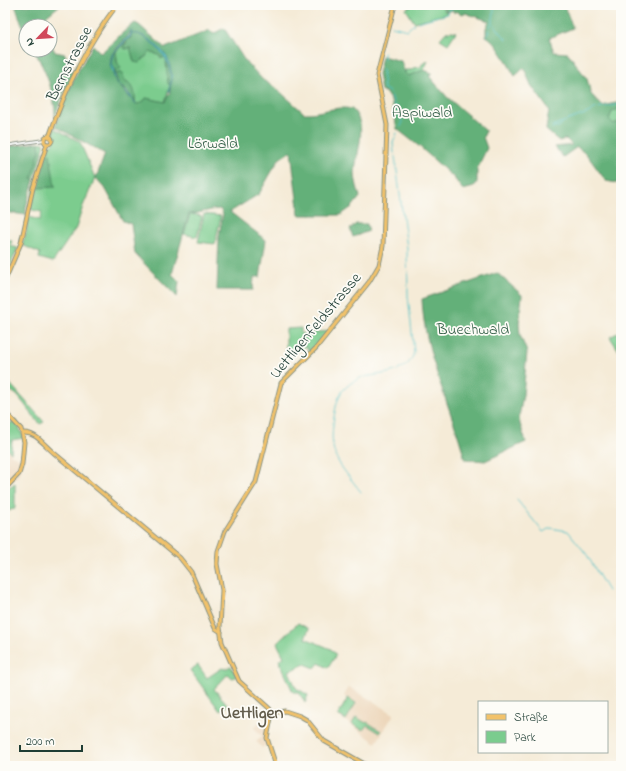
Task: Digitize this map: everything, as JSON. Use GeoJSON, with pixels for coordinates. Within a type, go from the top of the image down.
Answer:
{"type":"FeatureCollection","features":[{"type":"Feature","properties":{"kind":"main road","name":"Bernstrasse"},"geometry":{"type":"LineString","coordinates":[[47,144],[52,142],[49,137],[80,65],[98,33],[117,5]]}},
{"type":"Feature","properties":{"kind":"main road","name":"Uettligenfeldstrasse"},"geometry":{"type":"LineString","coordinates":[[271,713],[267,706],[246,690],[238,679],[224,647],[220,626],[222,596],[217,561],[218,548],[225,531],[256,482],[268,442],[279,385],[285,377],[310,355],[332,328],[372,277],[380,261],[383,246],[387,125],[377,75],[388,27],[395,5]]}},
{"type":"Feature","properties":{"kind":"main road"},"geometry":{"type":"LineString","coordinates":[[5,280],[23,236],[33,188],[47,144],[44,140],[46,137],[49,137]]}},
{"type":"Feature","properties":{"kind":"main road"},"geometry":{"type":"LineString","coordinates":[[5,412],[17,424],[23,433],[24,449],[21,471],[14,482],[5,489]]}},
{"type":"Feature","properties":{"kind":"main road"},"geometry":{"type":"LineString","coordinates":[[23,433],[30,432],[35,435],[87,482],[183,561],[193,578],[215,628],[221,632]]}},
{"type":"Feature","properties":{"kind":"main road"},"geometry":{"type":"LineString","coordinates":[[213,624],[220,626]]}},
{"type":"Feature","properties":{"kind":"main road"},"geometry":{"type":"LineString","coordinates":[[276,766],[267,738],[271,713],[285,711],[307,720],[324,741],[368,766]]}},
{"type":"Feature","properties":{"kind":"street"},"geometry":{"type":"LineString","coordinates":[[5,146],[44,140]]}},
{"type":"Feature","properties":{"kind":"shaded area"},"geometry":{"type":"Polygon","coordinates":[[[5,446],[12,455],[23,460],[19,475],[5,488],[5,446]]]}},
{"type":"Feature","properties":{"kind":"shaded area"},"geometry":{"type":"Polygon","coordinates":[[[349,687],[394,714],[376,743],[338,715],[347,698],[344,696],[349,687]]]}},
{"type":"Feature","properties":{"kind":"shaded area"},"geometry":{"type":"Polygon","coordinates":[[[259,722],[267,728],[267,744],[262,748],[256,741],[262,736],[254,728],[259,722]]]}},
{"type":"Feature","properties":{"kind":"green space"},"geometry":{"type":"Polygon","coordinates":[[[15,5],[60,5],[44,18],[20,18],[15,5]]]}},
{"type":"Feature","properties":{"kind":"green space"},"geometry":{"type":"Polygon","coordinates":[[[413,5],[441,5],[447,14],[414,22],[406,9],[413,5]]]}},
{"type":"Feature","properties":{"kind":"green space"},"geometry":{"type":"Polygon","coordinates":[[[442,5],[564,5],[573,28],[549,38],[554,52],[568,53],[587,79],[591,94],[602,106],[616,103],[621,104],[621,108],[612,112],[609,119],[614,124],[617,122],[621,128],[621,184],[606,181],[587,155],[577,147],[563,157],[555,147],[572,145],[566,139],[559,141],[546,130],[549,110],[531,85],[524,68],[515,76],[498,48],[486,36],[486,28],[489,21],[465,13],[462,14],[456,11],[454,13],[453,10],[447,12],[442,5]]]}},
{"type":"Feature","properties":{"kind":"green space","name":"Lörwald"},"geometry":{"type":"Polygon","coordinates":[[[135,23],[139,25],[165,48],[210,30],[213,34],[224,28],[245,61],[263,80],[277,89],[304,113],[346,108],[352,109],[357,116],[361,131],[355,173],[360,197],[352,207],[341,215],[299,215],[291,151],[279,159],[259,194],[230,212],[266,240],[260,277],[254,277],[253,290],[217,290],[219,236],[223,214],[220,209],[216,209],[189,214],[172,274],[179,281],[177,297],[135,254],[131,224],[123,221],[105,188],[96,178],[105,154],[55,126],[72,82],[93,45],[101,53],[135,23]],[[131,30],[112,54],[111,62],[113,54],[116,52],[117,62],[121,68],[115,72],[111,65],[115,80],[136,104],[142,103],[146,98],[165,102],[170,92],[171,80],[170,84],[168,84],[167,59],[169,67],[167,57],[153,44],[165,56],[162,59],[159,55],[150,52],[139,63],[134,62],[130,47],[126,49],[124,48],[124,43],[126,44],[128,39],[131,39],[131,30]]]}},
{"type":"Feature","properties":{"kind":"green space"},"geometry":{"type":"Polygon","coordinates":[[[446,32],[456,32],[448,44],[440,39],[446,32]]]}},
{"type":"Feature","properties":{"kind":"green space"},"geometry":{"type":"Polygon","coordinates":[[[131,36],[131,39],[124,44],[124,48],[128,49],[130,46],[134,62],[143,60],[150,52],[159,55],[161,59],[165,56],[167,58],[168,81],[170,85],[165,102],[146,98],[142,103],[136,104],[133,89],[130,84],[115,72],[118,66],[116,52],[131,36]]]}},
{"type":"Feature","properties":{"kind":"green space"},"geometry":{"type":"Polygon","coordinates":[[[58,53],[65,54],[72,72],[78,64],[79,65],[64,92],[55,117],[52,91],[38,58],[58,58],[58,53]]]}},
{"type":"Feature","properties":{"kind":"green space","name":"Aspiwald"},"geometry":{"type":"Polygon","coordinates":[[[382,56],[401,61],[405,73],[408,76],[424,70],[432,73],[429,76],[447,97],[486,131],[483,137],[487,148],[477,169],[477,182],[474,187],[463,190],[454,178],[420,147],[397,129],[391,101],[385,92],[381,91],[378,74],[382,56]]]}},
{"type":"Feature","properties":{"kind":"green space"},"geometry":{"type":"Polygon","coordinates":[[[428,61],[424,70],[408,76],[405,73],[405,70],[412,70],[413,68],[421,67],[422,64],[428,61]]]}},
{"type":"Feature","properties":{"kind":"green space"},"geometry":{"type":"Polygon","coordinates":[[[115,72],[117,75],[120,72],[123,74],[124,80],[130,83],[135,95],[135,101],[128,92],[118,84],[115,72]]]}},
{"type":"Feature","properties":{"kind":"green space"},"geometry":{"type":"Polygon","coordinates":[[[621,108],[621,128],[617,122],[614,124],[609,119],[612,112],[621,108]]]}},
{"type":"Feature","properties":{"kind":"green space"},"geometry":{"type":"Polygon","coordinates":[[[54,128],[80,142],[95,178],[83,206],[76,228],[53,262],[39,258],[40,253],[22,245],[26,233],[28,217],[40,220],[42,212],[32,210],[30,208],[34,188],[55,187],[45,153],[48,147],[53,143],[54,128]]]}},
{"type":"Feature","properties":{"kind":"green space"},"geometry":{"type":"Polygon","coordinates":[[[39,142],[44,143],[44,147],[34,180],[31,179],[40,151],[39,142]]]}},
{"type":"Feature","properties":{"kind":"green space"},"geometry":{"type":"Polygon","coordinates":[[[39,142],[40,151],[32,179],[34,180],[26,207],[26,215],[5,212],[5,147],[39,142]]]}},
{"type":"Feature","properties":{"kind":"green space"},"geometry":{"type":"Polygon","coordinates":[[[45,153],[50,154],[55,187],[34,188],[45,153]]]}},
{"type":"Feature","properties":{"kind":"green space"},"geometry":{"type":"Polygon","coordinates":[[[190,214],[202,216],[197,237],[184,234],[190,214]]]}},
{"type":"Feature","properties":{"kind":"green space"},"geometry":{"type":"Polygon","coordinates":[[[204,214],[221,216],[215,244],[198,242],[204,214]]]}},
{"type":"Feature","properties":{"kind":"green space"},"geometry":{"type":"Polygon","coordinates":[[[356,224],[367,224],[369,231],[353,237],[350,229],[356,224]]]}},
{"type":"Feature","properties":{"kind":"green space"},"geometry":{"type":"Polygon","coordinates":[[[5,240],[12,241],[10,246],[18,248],[5,277],[5,240]]]}},
{"type":"Feature","properties":{"kind":"green space","name":"Buechwald"},"geometry":{"type":"Polygon","coordinates":[[[497,273],[522,295],[519,323],[520,335],[527,352],[523,395],[519,417],[526,442],[485,461],[465,459],[433,360],[424,319],[422,299],[497,273]]]}},
{"type":"Feature","properties":{"kind":"green space"},"geometry":{"type":"Polygon","coordinates":[[[301,328],[301,334],[328,331],[310,353],[306,346],[286,357],[286,329],[301,328]]]}},
{"type":"Feature","properties":{"kind":"green space"},"geometry":{"type":"Polygon","coordinates":[[[621,331],[621,354],[610,337],[621,331]]]}},
{"type":"Feature","properties":{"kind":"green space"},"geometry":{"type":"Polygon","coordinates":[[[5,378],[44,422],[40,424],[17,395],[5,387],[5,378]]]}},
{"type":"Feature","properties":{"kind":"green space"},"geometry":{"type":"Polygon","coordinates":[[[16,421],[24,438],[12,440],[11,453],[5,446],[5,426],[16,421]]]}},
{"type":"Feature","properties":{"kind":"green space"},"geometry":{"type":"Polygon","coordinates":[[[15,483],[15,508],[5,513],[5,490],[15,483]]]}},
{"type":"Feature","properties":{"kind":"green space"},"geometry":{"type":"Polygon","coordinates":[[[298,623],[309,629],[305,638],[331,649],[336,655],[328,668],[319,663],[315,668],[305,664],[289,671],[296,688],[308,695],[305,703],[299,692],[293,692],[279,660],[284,657],[277,643],[298,623]]]}},
{"type":"Feature","properties":{"kind":"green space"},"geometry":{"type":"Polygon","coordinates":[[[198,665],[207,678],[222,668],[225,669],[231,666],[237,677],[232,678],[228,674],[214,689],[228,705],[220,711],[190,670],[198,665]]]}},
{"type":"Feature","properties":{"kind":"green space"},"geometry":{"type":"Polygon","coordinates":[[[348,698],[356,703],[346,720],[338,715],[348,698]]]}},
{"type":"Feature","properties":{"kind":"green space"},"geometry":{"type":"Polygon","coordinates":[[[356,717],[381,731],[380,733],[367,725],[363,730],[352,724],[356,717]]]}},
{"type":"Feature","properties":{"kind":"water"},"geometry":{"type":"Polygon","coordinates":[[[131,30],[131,36],[113,54],[111,65],[118,83],[115,80],[110,65],[112,54],[130,35],[131,30]]]}},
{"type":"Feature","properties":{"kind":"water"},"geometry":{"type":"Polygon","coordinates":[[[139,34],[161,49],[167,57],[172,75],[169,92],[171,74],[165,58],[154,45],[139,34]]]}},
{"type":"Feature","properties":{"kind":"water"},"geometry":{"type":"Polygon","coordinates":[[[121,87],[134,100],[136,104],[121,87]]]}},
{"type":"Feature","properties":{"kind":"waterway"},"geometry":{"type":"LineString","coordinates":[[441,16],[448,14],[449,11],[456,5]]}},
{"type":"Feature","properties":{"kind":"waterway"},"geometry":{"type":"LineString","coordinates":[[487,36],[494,13],[493,5]]}},
{"type":"Feature","properties":{"kind":"waterway"},"geometry":{"type":"LineString","coordinates":[[418,22],[439,16]]}},
{"type":"Feature","properties":{"kind":"waterway"},"geometry":{"type":"LineString","coordinates":[[493,23],[506,39]]}},
{"type":"Feature","properties":{"kind":"waterway"},"geometry":{"type":"LineString","coordinates":[[392,26],[407,30],[414,24]]}},
{"type":"Feature","properties":{"kind":"waterway"},"geometry":{"type":"LineString","coordinates":[[384,52],[384,59]]}},
{"type":"Feature","properties":{"kind":"waterway"},"geometry":{"type":"LineString","coordinates":[[382,68],[384,89],[390,92],[394,105],[398,108],[398,113],[402,120],[402,125],[399,128]]}},
{"type":"Feature","properties":{"kind":"waterway"},"geometry":{"type":"LineString","coordinates":[[552,126],[588,113],[596,108],[621,104]]}},
{"type":"Feature","properties":{"kind":"waterway"},"geometry":{"type":"LineString","coordinates":[[552,128],[558,127],[562,124]]}},
{"type":"Feature","properties":{"kind":"waterway"},"geometry":{"type":"LineString","coordinates":[[394,153],[393,143],[397,133]]}},
{"type":"Feature","properties":{"kind":"waterway"},"geometry":{"type":"LineString","coordinates":[[364,377],[401,369],[407,365],[414,352],[408,296],[407,248],[395,156]]}},
{"type":"Feature","properties":{"kind":"waterway"},"geometry":{"type":"LineString","coordinates":[[344,389],[362,377]]}},
{"type":"Feature","properties":{"kind":"waterway"},"geometry":{"type":"LineString","coordinates":[[343,390],[336,406],[332,430],[332,441],[341,466],[361,492]]}},
{"type":"Feature","properties":{"kind":"waterway"},"geometry":{"type":"LineString","coordinates":[[517,500],[543,532],[550,528],[568,531],[587,555],[608,591]]}},
{"type":"Feature","properties":{"kind":"district","name":"Uettligen"},"geometry":{"type":"Point","coordinates":[252,714]}}]}
